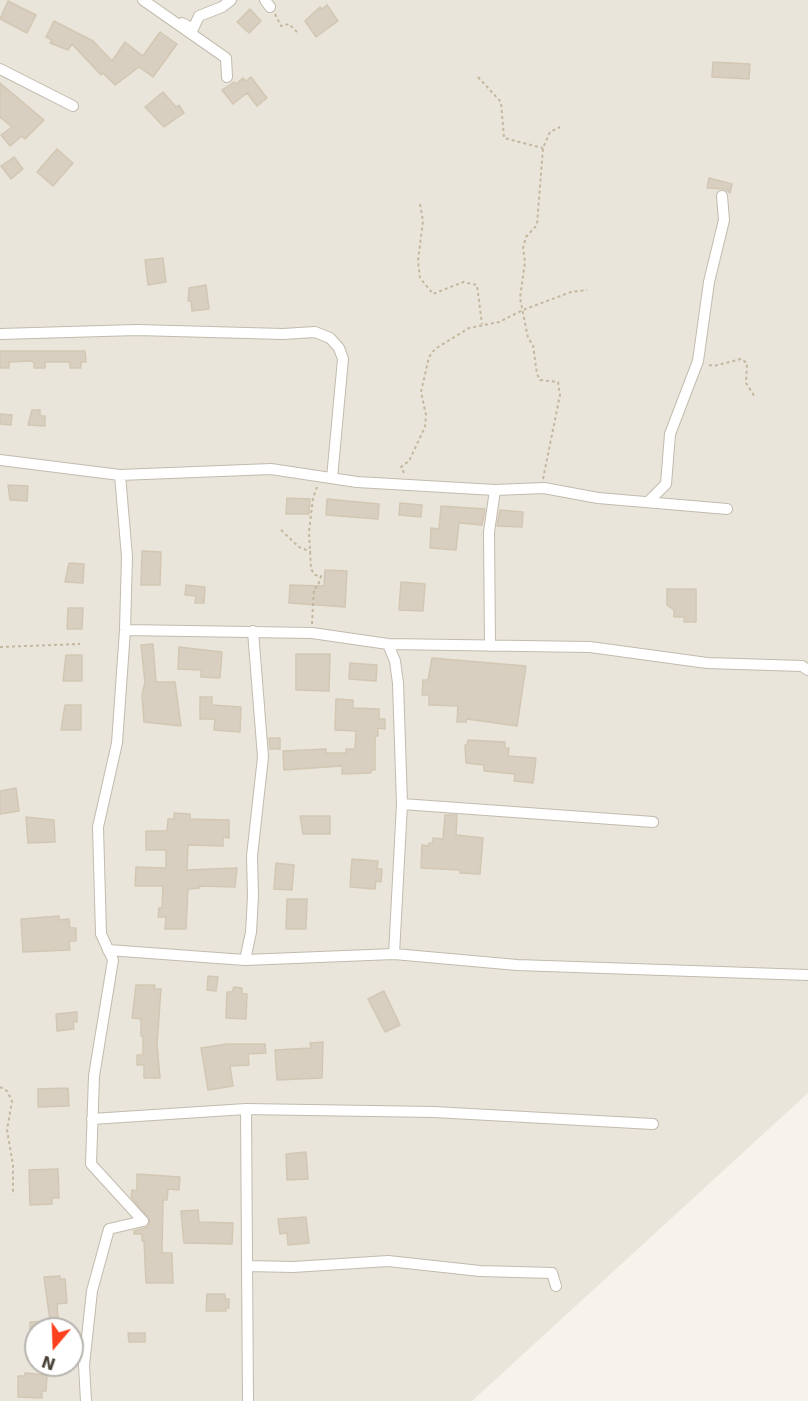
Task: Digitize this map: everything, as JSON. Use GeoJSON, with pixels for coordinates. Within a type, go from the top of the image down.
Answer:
{"type":"FeatureCollection","features":[{"type":"Feature","properties":{"kind":"street"},"geometry":{"type":"LineString","coordinates":[[143,0],[193,29],[199,16],[222,7],[231,0]]}},
{"type":"Feature","properties":{"kind":"street"},"geometry":{"type":"LineString","coordinates":[[143,0],[226,58],[227,77]]}},
{"type":"Feature","properties":{"kind":"street"},"geometry":{"type":"LineString","coordinates":[[0,69],[73,106]]}},
{"type":"Feature","properties":{"kind":"street"},"geometry":{"type":"LineString","coordinates":[[649,501],[666,484],[670,434],[698,361],[709,282],[724,220],[722,196]]}},
{"type":"Feature","properties":{"kind":"street"},"geometry":{"type":"LineString","coordinates":[[0,334],[137,330],[315,332],[330,338],[339,348],[343,358],[332,478]]}},
{"type":"Feature","properties":{"kind":"street"},"geometry":{"type":"LineString","coordinates":[[0,460],[120,476],[271,469],[332,478],[407,485],[495,490],[544,488],[598,498],[728,509]]}},
{"type":"Feature","properties":{"kind":"street"},"geometry":{"type":"LineString","coordinates":[[86,1401],[84,1365],[92,1291],[109,1228],[144,1221],[91,1164],[94,1077],[113,960],[102,934],[98,827],[117,743],[125,630],[127,557],[120,476]]}},
{"type":"Feature","properties":{"kind":"street"},"geometry":{"type":"LineString","coordinates":[[490,646],[489,532],[495,490]]}},
{"type":"Feature","properties":{"kind":"street"},"geometry":{"type":"LineString","coordinates":[[125,630],[312,633],[388,644],[590,647],[706,663],[802,666],[808,670]]}},
{"type":"Feature","properties":{"kind":"street"},"geometry":{"type":"LineString","coordinates":[[245,960],[251,932],[254,896],[252,856],[262,757],[253,631]]}},
{"type":"Feature","properties":{"kind":"street"},"geometry":{"type":"LineString","coordinates":[[388,644],[395,662],[398,683],[402,804],[394,954]]}},
{"type":"Feature","properties":{"kind":"street"},"geometry":{"type":"LineString","coordinates":[[402,804],[653,822]]}},
{"type":"Feature","properties":{"kind":"street"},"geometry":{"type":"LineString","coordinates":[[108,950],[245,960],[394,954],[517,965],[808,975]]}},
{"type":"Feature","properties":{"kind":"street"},"geometry":{"type":"LineString","coordinates":[[92,1119],[246,1109],[434,1112],[653,1125]]}},
{"type":"Feature","properties":{"kind":"street"},"geometry":{"type":"LineString","coordinates":[[246,1109],[248,1401]]}},
{"type":"Feature","properties":{"kind":"street"},"geometry":{"type":"LineString","coordinates":[[247,1266],[293,1267],[388,1262],[480,1271],[552,1273],[556,1286]]}},
{"type":"Feature","properties":{"kind":"path"},"geometry":{"type":"LineString","coordinates":[[268,3],[281,26],[289,24],[298,33]]}},
{"type":"Feature","properties":{"kind":"path"},"geometry":{"type":"LineString","coordinates":[[477,77],[501,102],[504,138],[543,148]]}},
{"type":"Feature","properties":{"kind":"path"},"geometry":{"type":"LineString","coordinates":[[544,488],[543,475],[547,469],[548,448],[560,395],[558,382],[540,380],[537,374],[533,345],[528,338],[520,297],[525,262],[523,248],[526,237],[537,225],[543,148],[550,132],[560,127]]}},
{"type":"Feature","properties":{"kind":"path"},"geometry":{"type":"LineString","coordinates":[[420,204],[423,221],[418,261],[420,278],[433,294],[463,282],[477,285],[482,324]]}},
{"type":"Feature","properties":{"kind":"path"},"geometry":{"type":"LineString","coordinates":[[407,485],[401,467],[409,461],[425,427],[426,415],[421,392],[429,357],[448,340],[482,324],[499,322],[523,310],[571,292],[587,290]]}},
{"type":"Feature","properties":{"kind":"path"},"geometry":{"type":"LineString","coordinates":[[698,361],[714,366],[741,359],[747,363],[746,383],[755,397]]}},
{"type":"Feature","properties":{"kind":"path"},"geometry":{"type":"LineString","coordinates":[[312,633],[314,589],[318,586],[321,576],[315,575],[311,569],[309,532],[316,488],[332,478]]}},
{"type":"Feature","properties":{"kind":"path"},"geometry":{"type":"LineString","coordinates":[[281,530],[299,547],[310,552]]}},
{"type":"Feature","properties":{"kind":"path"},"geometry":{"type":"LineString","coordinates":[[0,647],[80,644]]}},
{"type":"Feature","properties":{"kind":"path"},"geometry":{"type":"LineString","coordinates":[[0,1087],[7,1091],[12,1101],[7,1130],[13,1165],[12,1195]]}},
{"type":"Feature","properties":{"kind":"shaded area"},"geometry":{"type":"Polygon","coordinates":[[[0,0],[808,0],[808,1093],[472,1401],[0,1401],[0,0]]]}},
{"type":"Feature","properties":{"kind":"building"},"geometry":{"type":"Polygon","coordinates":[[[8,1],[36,15],[27,33],[0,19],[8,1]]]}},
{"type":"Feature","properties":{"kind":"building"},"geometry":{"type":"Polygon","coordinates":[[[327,5],[338,21],[316,37],[305,21],[320,7],[322,9],[327,5]]]}},
{"type":"Feature","properties":{"kind":"building"},"geometry":{"type":"Polygon","coordinates":[[[250,9],[261,21],[249,33],[237,22],[250,9]]]}},
{"type":"Feature","properties":{"kind":"building"},"geometry":{"type":"Polygon","coordinates":[[[54,21],[93,41],[112,61],[125,42],[143,56],[160,32],[177,44],[153,77],[139,67],[115,85],[103,73],[101,75],[72,44],[68,50],[50,43],[52,40],[46,37],[54,21]]]}},
{"type":"Feature","properties":{"kind":"building"},"geometry":{"type":"Polygon","coordinates":[[[713,62],[750,64],[749,79],[712,77],[713,62]]]}},
{"type":"Feature","properties":{"kind":"building"},"geometry":{"type":"Polygon","coordinates":[[[251,77],[267,98],[257,106],[247,93],[233,104],[222,90],[234,82],[236,84],[243,78],[246,81],[251,77]]]}},
{"type":"Feature","properties":{"kind":"building"},"geometry":{"type":"Polygon","coordinates":[[[0,83],[44,120],[25,139],[22,136],[10,146],[1,135],[12,127],[0,117],[0,83]]]}},
{"type":"Feature","properties":{"kind":"building"},"geometry":{"type":"Polygon","coordinates":[[[163,92],[176,107],[179,105],[184,113],[164,127],[145,107],[163,92]]]}},
{"type":"Feature","properties":{"kind":"building"},"geometry":{"type":"Polygon","coordinates":[[[57,149],[73,163],[53,186],[37,172],[57,149]]]}},
{"type":"Feature","properties":{"kind":"building"},"geometry":{"type":"Polygon","coordinates":[[[14,157],[23,169],[11,179],[1,166],[14,157]]]}},
{"type":"Feature","properties":{"kind":"building"},"geometry":{"type":"Polygon","coordinates":[[[709,178],[732,184],[730,193],[725,189],[707,188],[709,178]]]}},
{"type":"Feature","properties":{"kind":"building"},"geometry":{"type":"Polygon","coordinates":[[[163,258],[166,282],[148,285],[145,260],[163,258]]]}},
{"type":"Feature","properties":{"kind":"building"},"geometry":{"type":"Polygon","coordinates":[[[206,285],[209,309],[192,311],[191,301],[188,301],[189,288],[206,285]]]}},
{"type":"Feature","properties":{"kind":"building"},"geometry":{"type":"Polygon","coordinates":[[[0,351],[85,351],[86,362],[81,362],[81,368],[70,368],[70,362],[45,362],[45,368],[34,368],[34,362],[30,361],[9,362],[9,368],[0,368],[0,351]]]}},
{"type":"Feature","properties":{"kind":"building"},"geometry":{"type":"Polygon","coordinates":[[[32,410],[40,410],[40,416],[45,416],[45,426],[28,425],[32,410]]]}},
{"type":"Feature","properties":{"kind":"building"},"geometry":{"type":"Polygon","coordinates":[[[0,414],[12,415],[11,425],[0,424],[0,414]]]}},
{"type":"Feature","properties":{"kind":"building"},"geometry":{"type":"Polygon","coordinates":[[[8,485],[28,486],[27,501],[10,500],[8,485]]]}},
{"type":"Feature","properties":{"kind":"building"},"geometry":{"type":"Polygon","coordinates":[[[287,498],[310,499],[309,514],[286,514],[287,498]]]}},
{"type":"Feature","properties":{"kind":"building"},"geometry":{"type":"Polygon","coordinates":[[[327,499],[379,504],[378,519],[326,515],[327,499]]]}},
{"type":"Feature","properties":{"kind":"building"},"geometry":{"type":"Polygon","coordinates":[[[400,503],[422,505],[421,517],[399,515],[400,503]]]}},
{"type":"Feature","properties":{"kind":"building"},"geometry":{"type":"Polygon","coordinates":[[[441,506],[485,509],[482,525],[459,523],[456,550],[430,548],[431,528],[439,529],[441,506]]]}},
{"type":"Feature","properties":{"kind":"building"},"geometry":{"type":"Polygon","coordinates":[[[500,510],[523,512],[522,527],[497,526],[500,510]]]}},
{"type":"Feature","properties":{"kind":"building"},"geometry":{"type":"Polygon","coordinates":[[[142,551],[161,552],[160,585],[141,585],[142,551]]]}},
{"type":"Feature","properties":{"kind":"building"},"geometry":{"type":"Polygon","coordinates":[[[69,563],[84,564],[83,583],[65,582],[69,563]]]}},
{"type":"Feature","properties":{"kind":"building"},"geometry":{"type":"Polygon","coordinates":[[[325,570],[347,571],[345,607],[289,603],[290,585],[324,586],[325,570]]]}},
{"type":"Feature","properties":{"kind":"building"},"geometry":{"type":"Polygon","coordinates":[[[401,582],[425,584],[423,611],[399,610],[401,582]]]}},
{"type":"Feature","properties":{"kind":"building"},"geometry":{"type":"Polygon","coordinates":[[[186,585],[205,587],[204,603],[195,603],[196,596],[185,595],[186,585]]]}},
{"type":"Feature","properties":{"kind":"building"},"geometry":{"type":"Polygon","coordinates":[[[667,589],[696,589],[696,622],[684,622],[684,617],[674,617],[674,610],[667,605],[667,589]]]}},
{"type":"Feature","properties":{"kind":"building"},"geometry":{"type":"Polygon","coordinates":[[[68,608],[83,608],[82,629],[67,629],[68,608]]]}},
{"type":"Feature","properties":{"kind":"building"},"geometry":{"type":"Polygon","coordinates":[[[153,644],[156,682],[175,682],[181,726],[144,722],[142,695],[145,682],[141,645],[153,644]]]}},
{"type":"Feature","properties":{"kind":"building"},"geometry":{"type":"Polygon","coordinates":[[[179,647],[222,652],[220,678],[201,677],[201,670],[178,669],[179,647]]]}},
{"type":"Feature","properties":{"kind":"building"},"geometry":{"type":"Polygon","coordinates":[[[296,654],[330,654],[329,691],[296,690],[296,654]]]}},
{"type":"Feature","properties":{"kind":"building"},"geometry":{"type":"Polygon","coordinates":[[[66,655],[82,655],[82,681],[63,681],[66,655]]]}},
{"type":"Feature","properties":{"kind":"building"},"geometry":{"type":"Polygon","coordinates":[[[432,658],[526,666],[517,726],[467,719],[466,722],[457,722],[458,706],[429,705],[429,695],[422,695],[423,680],[428,680],[432,658]]]}},
{"type":"Feature","properties":{"kind":"building"},"geometry":{"type":"Polygon","coordinates":[[[350,663],[377,665],[376,681],[349,679],[350,663]]]}},
{"type":"Feature","properties":{"kind":"building"},"geometry":{"type":"Polygon","coordinates":[[[200,697],[212,697],[212,705],[241,707],[240,732],[214,730],[215,719],[200,719],[200,697]]]}},
{"type":"Feature","properties":{"kind":"building"},"geometry":{"type":"Polygon","coordinates":[[[336,699],[353,700],[353,708],[379,709],[379,719],[385,719],[385,729],[378,728],[378,736],[375,736],[375,770],[371,770],[371,773],[342,774],[342,766],[284,770],[283,751],[326,749],[326,753],[346,753],[346,749],[355,749],[356,731],[335,730],[336,699]]]}},
{"type":"Feature","properties":{"kind":"building"},"geometry":{"type":"Polygon","coordinates":[[[65,705],[81,705],[81,730],[61,730],[65,705]]]}},
{"type":"Feature","properties":{"kind":"building"},"geometry":{"type":"Polygon","coordinates":[[[269,738],[280,738],[280,749],[270,749],[269,738]]]}},
{"type":"Feature","properties":{"kind":"building"},"geometry":{"type":"Polygon","coordinates":[[[468,740],[505,742],[505,748],[509,748],[508,756],[536,758],[533,783],[514,781],[515,774],[484,771],[484,765],[466,763],[465,745],[468,740]]]}},
{"type":"Feature","properties":{"kind":"building"},"geometry":{"type":"Polygon","coordinates":[[[16,788],[19,811],[0,814],[0,791],[16,788]]]}},
{"type":"Feature","properties":{"kind":"building"},"geometry":{"type":"Polygon","coordinates":[[[174,813],[190,814],[190,819],[229,820],[229,838],[223,837],[223,846],[188,845],[187,870],[237,868],[235,887],[199,886],[200,888],[188,889],[186,929],[165,929],[166,917],[158,917],[159,908],[162,908],[163,886],[135,886],[136,867],[166,868],[166,850],[146,850],[146,831],[167,831],[168,819],[174,819],[174,813]]]}},
{"type":"Feature","properties":{"kind":"building"},"geometry":{"type":"Polygon","coordinates":[[[445,815],[457,815],[456,835],[483,838],[480,874],[460,873],[460,870],[421,868],[422,845],[429,846],[429,843],[433,843],[433,838],[443,839],[445,815]]]}},
{"type":"Feature","properties":{"kind":"building"},"geometry":{"type":"Polygon","coordinates":[[[300,816],[330,816],[330,834],[303,834],[300,816]]]}},
{"type":"Feature","properties":{"kind":"building"},"geometry":{"type":"Polygon","coordinates":[[[26,817],[54,820],[55,842],[28,843],[26,817]]]}},
{"type":"Feature","properties":{"kind":"building"},"geometry":{"type":"Polygon","coordinates":[[[352,859],[378,861],[377,869],[382,869],[381,882],[376,881],[375,889],[350,887],[352,859]]]}},
{"type":"Feature","properties":{"kind":"building"},"geometry":{"type":"Polygon","coordinates":[[[276,863],[294,865],[292,890],[274,889],[276,863]]]}},
{"type":"Feature","properties":{"kind":"building"},"geometry":{"type":"Polygon","coordinates":[[[287,899],[307,899],[306,929],[286,929],[287,899]]]}},
{"type":"Feature","properties":{"kind":"building"},"geometry":{"type":"Polygon","coordinates":[[[59,916],[59,920],[69,919],[70,928],[76,928],[76,941],[69,941],[70,950],[23,952],[21,919],[59,916]]]}},
{"type":"Feature","properties":{"kind":"building"},"geometry":{"type":"Polygon","coordinates":[[[208,976],[218,977],[216,991],[207,990],[208,976]]]}},
{"type":"Feature","properties":{"kind":"building"},"geometry":{"type":"Polygon","coordinates":[[[136,985],[155,985],[154,989],[161,989],[157,1044],[160,1078],[144,1078],[144,1065],[137,1065],[137,1055],[143,1055],[143,1036],[141,1036],[141,1019],[132,1018],[136,985]]]}},
{"type":"Feature","properties":{"kind":"building"},"geometry":{"type":"Polygon","coordinates":[[[234,987],[242,988],[242,994],[247,994],[246,1019],[226,1018],[227,992],[232,992],[234,987]]]}},
{"type":"Feature","properties":{"kind":"building"},"geometry":{"type":"Polygon","coordinates":[[[384,991],[400,1025],[385,1032],[368,999],[384,991]]]}},
{"type":"Feature","properties":{"kind":"building"},"geometry":{"type":"Polygon","coordinates":[[[77,1012],[77,1022],[73,1022],[74,1029],[57,1031],[56,1014],[77,1012]]]}},
{"type":"Feature","properties":{"kind":"building"},"geometry":{"type":"Polygon","coordinates":[[[323,1042],[322,1078],[277,1080],[275,1050],[311,1048],[310,1043],[323,1042]]]}},
{"type":"Feature","properties":{"kind":"building"},"geometry":{"type":"Polygon","coordinates":[[[227,1044],[265,1044],[266,1053],[248,1054],[249,1065],[230,1066],[233,1086],[208,1090],[201,1048],[227,1044]]]}},
{"type":"Feature","properties":{"kind":"building"},"geometry":{"type":"Polygon","coordinates":[[[68,1088],[69,1106],[38,1107],[38,1089],[68,1088]]]}},
{"type":"Feature","properties":{"kind":"building"},"geometry":{"type":"Polygon","coordinates":[[[306,1152],[308,1179],[287,1180],[286,1154],[306,1152]]]}},
{"type":"Feature","properties":{"kind":"building"},"geometry":{"type":"Polygon","coordinates":[[[58,1169],[59,1198],[52,1198],[52,1204],[30,1205],[29,1170],[58,1169]]]}},
{"type":"Feature","properties":{"kind":"building"},"geometry":{"type":"Polygon","coordinates":[[[137,1174],[180,1177],[179,1190],[168,1189],[167,1200],[163,1200],[162,1253],[172,1253],[173,1283],[146,1283],[144,1241],[142,1241],[142,1234],[134,1234],[134,1231],[148,1227],[150,1220],[131,1197],[132,1190],[137,1191],[137,1174]]]}},
{"type":"Feature","properties":{"kind":"building"},"geometry":{"type":"Polygon","coordinates":[[[198,1210],[199,1222],[233,1223],[232,1244],[184,1243],[181,1211],[198,1210]]]}},
{"type":"Feature","properties":{"kind":"building"},"geometry":{"type":"Polygon","coordinates":[[[306,1217],[309,1243],[288,1245],[287,1233],[280,1234],[278,1219],[306,1217]]]}},
{"type":"Feature","properties":{"kind":"building"},"geometry":{"type":"Polygon","coordinates":[[[60,1276],[60,1279],[65,1279],[67,1303],[57,1304],[58,1317],[49,1317],[44,1277],[60,1276]]]}},
{"type":"Feature","properties":{"kind":"building"},"geometry":{"type":"Polygon","coordinates":[[[207,1294],[225,1294],[225,1299],[229,1299],[229,1308],[226,1308],[226,1311],[206,1311],[207,1294]]]}},
{"type":"Feature","properties":{"kind":"building"},"geometry":{"type":"Polygon","coordinates":[[[128,1333],[145,1333],[145,1342],[129,1342],[128,1333]]]}},
{"type":"Feature","properties":{"kind":"building"},"geometry":{"type":"Polygon","coordinates":[[[18,1376],[47,1377],[46,1391],[42,1391],[42,1398],[18,1397],[18,1376]]]}}]}
